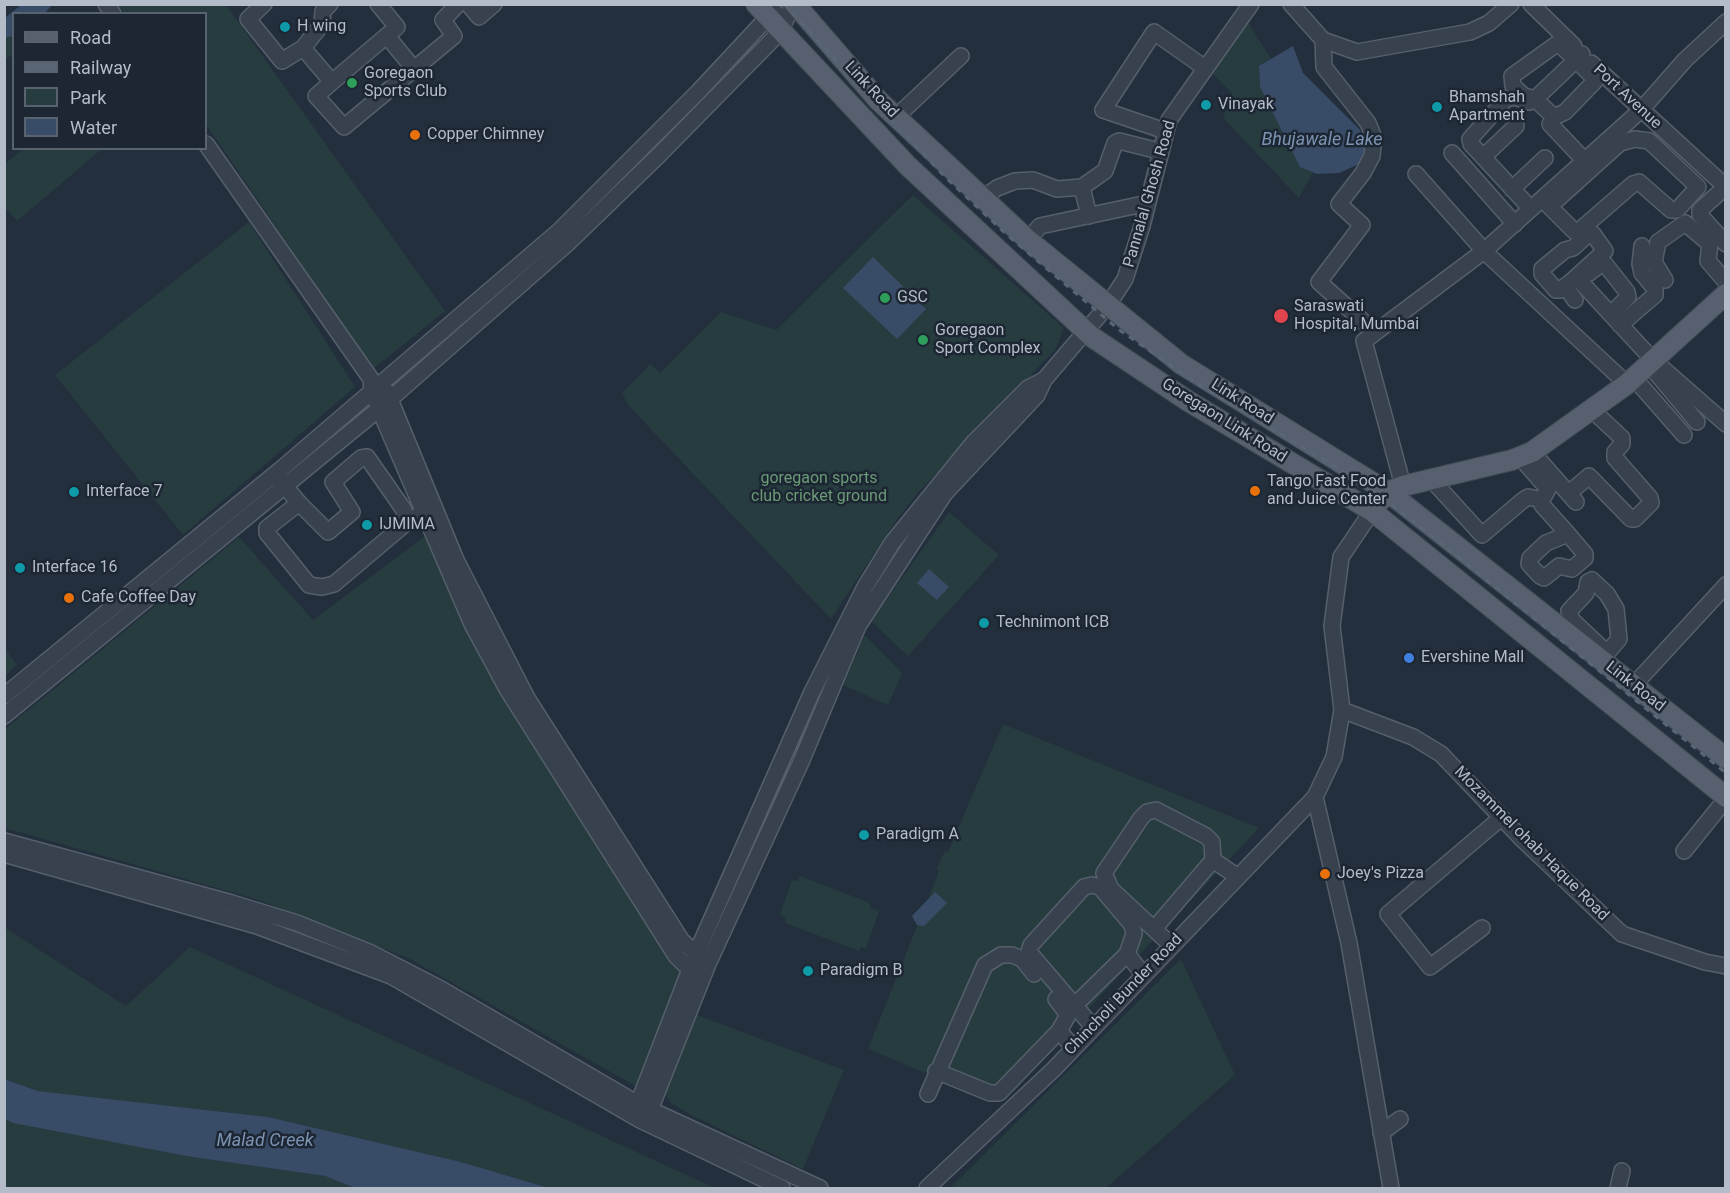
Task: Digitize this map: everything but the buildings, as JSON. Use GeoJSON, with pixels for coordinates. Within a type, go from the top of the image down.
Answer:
{"type":"FeatureCollection","features":[{"type":"Feature","properties":{"kind":"main road","name":"Link Road"},"geometry":{"type":"LineString","coordinates":[[793,4],[896,117],[1028,240],[1108,305],[1181,364],[1395,489],[1567,625],[1633,686],[1725,758]]}},
{"type":"Feature","properties":{"kind":"main road","name":"Link Road"},"geometry":{"type":"LineString","coordinates":[[768,18],[908,166],[1082,328]]}},
{"type":"Feature","properties":{"kind":"main road"},"geometry":{"type":"LineString","coordinates":[[1395,489],[1526,455],[1592,410],[1641,371],[1725,294]]}},
{"type":"Feature","properties":{"kind":"main road","name":"Goregaon Link Road"},"geometry":{"type":"LineString","coordinates":[[1082,328],[1188,401],[1372,511]]}},
{"type":"Feature","properties":{"kind":"main road","name":"Chincholi Bunder Road"},"geometry":{"type":"LineString","coordinates":[[1372,511],[1395,489]]}},
{"type":"Feature","properties":{"kind":"main road","name":"Link Road"},"geometry":{"type":"LineString","coordinates":[[1372,511],[1662,744],[1725,798]]}},
{"type":"Feature","properties":{"kind":"main road"},"geometry":{"type":"LineString","coordinates":[[1662,744],[1682,724]]}},
{"type":"Feature","properties":{"kind":"street"},"geometry":{"type":"LineString","coordinates":[[264,4],[248,19],[282,61],[303,48],[322,24],[323,7]]}},
{"type":"Feature","properties":{"kind":"street"},"geometry":{"type":"LineString","coordinates":[[378,4],[397,27],[316,96],[344,127],[454,36],[443,20],[458,4]]}},
{"type":"Feature","properties":{"kind":"street"},"geometry":{"type":"LineString","coordinates":[[468,4],[479,17],[494,4]]}},
{"type":"Feature","properties":{"kind":"street"},"geometry":{"type":"LineString","coordinates":[[563,237],[646,144],[768,18],[793,4]]}},
{"type":"Feature","properties":{"kind":"street","name":"Pannalal Ghosh Road"},"geometry":{"type":"LineString","coordinates":[[1044,380],[1082,328],[1108,305],[1125,279],[1148,203],[1168,120],[1251,4]]}},
{"type":"Feature","properties":{"kind":"street"},"geometry":{"type":"LineString","coordinates":[[1292,4],[1323,40],[1357,52],[1470,32],[1489,23],[1511,4]]}},
{"type":"Feature","properties":{"kind":"street","name":"Port Avenue"},"geometry":{"type":"LineString","coordinates":[[1531,4],[1579,57],[1662,129],[1705,169],[1723,190]]}},
{"type":"Feature","properties":{"kind":"street"},"geometry":{"type":"LineString","coordinates":[[4,716],[386,404],[482,308],[658,156],[768,18]]}},
{"type":"Feature","properties":{"kind":"street"},"geometry":{"type":"LineString","coordinates":[[1541,205],[1584,160],[1641,110],[1685,60],[1725,22]]}},
{"type":"Feature","properties":{"kind":"street"},"geometry":{"type":"LineString","coordinates":[[1165,131],[1103,110],[1154,32],[1205,68]]}},
{"type":"Feature","properties":{"kind":"street"},"geometry":{"type":"LineString","coordinates":[[387,36],[414,69]]}},
{"type":"Feature","properties":{"kind":"street"},"geometry":{"type":"LineString","coordinates":[[1323,40],[1324,67],[1368,123],[1374,138],[1372,156],[1363,173],[1339,204],[1362,225],[1320,282],[1375,332]]}},
{"type":"Feature","properties":{"kind":"street"},"geometry":{"type":"LineString","coordinates":[[1395,489],[1364,341],[1484,251],[1515,224],[1541,205],[1620,143],[1635,140],[1649,141],[1698,187],[1677,210],[1671,210],[1639,182],[1633,184],[1580,230],[1574,231],[1541,205],[1509,185],[1471,144],[1470,139],[1506,99],[1527,99],[1542,112],[1550,116],[1565,112],[1595,81],[1579,57],[1558,42],[1512,76],[1514,86],[1542,112],[1584,160]]}},
{"type":"Feature","properties":{"kind":"street"},"geometry":{"type":"LineString","coordinates":[[303,48],[332,82]]}},
{"type":"Feature","properties":{"kind":"street"},"geometry":{"type":"LineString","coordinates":[[896,117],[961,56]]}},
{"type":"Feature","properties":{"kind":"street"},"geometry":{"type":"LineString","coordinates":[[1542,112],[1579,57]]}},
{"type":"Feature","properties":{"kind":"street"},"geometry":{"type":"LineString","coordinates":[[1649,141],[1662,129]]}},
{"type":"Feature","properties":{"kind":"street"},"geometry":{"type":"LineString","coordinates":[[1486,161],[1519,130]]}},
{"type":"Feature","properties":{"kind":"street"},"geometry":{"type":"LineString","coordinates":[[982,199],[997,188],[1015,181],[1033,180],[1057,189],[1082,187],[1105,171],[1115,143],[1119,141],[1159,151]]}},
{"type":"Feature","properties":{"kind":"street"},"geometry":{"type":"LineString","coordinates":[[646,144],[658,156]]}},
{"type":"Feature","properties":{"kind":"street"},"geometry":{"type":"LineString","coordinates":[[207,145],[375,385],[386,404],[428,508],[456,560],[505,671],[676,956],[695,975]]}},
{"type":"Feature","properties":{"kind":"street"},"geometry":{"type":"LineString","coordinates":[[1452,153],[1515,224]]}},
{"type":"Feature","properties":{"kind":"street"},"geometry":{"type":"LineString","coordinates":[[1509,185],[1541,154]]}},
{"type":"Feature","properties":{"kind":"street"},"geometry":{"type":"LineString","coordinates":[[1694,181],[1705,169]]}},
{"type":"Feature","properties":{"kind":"street"},"geometry":{"type":"LineString","coordinates":[[1416,174],[1484,251],[1641,371],[1725,424]]}},
{"type":"Feature","properties":{"kind":"street"},"geometry":{"type":"LineString","coordinates":[[1082,187],[1089,216]]}},
{"type":"Feature","properties":{"kind":"street"},"geometry":{"type":"LineString","coordinates":[[1723,190],[1700,210],[1700,215],[1725,244]]}},
{"type":"Feature","properties":{"kind":"street"},"geometry":{"type":"LineString","coordinates":[[1028,240],[1040,226],[1148,203]]}},
{"type":"Feature","properties":{"kind":"street"},"geometry":{"type":"LineString","coordinates":[[1665,280],[1653,262],[1658,242],[1685,223],[1710,244],[1708,261],[1725,282]]}},
{"type":"Feature","properties":{"kind":"street"},"geometry":{"type":"LineString","coordinates":[[1616,319],[1655,295],[1654,289],[1642,273],[1640,264],[1642,246]]}},
{"type":"Feature","properties":{"kind":"street"},"geometry":{"type":"LineString","coordinates":[[1572,282],[1602,263],[1605,264],[1627,292],[1628,297],[1616,319]]}},
{"type":"Feature","properties":{"kind":"street"},"geometry":{"type":"LineString","coordinates":[[1572,282],[1616,319],[1641,371],[1684,435]]}},
{"type":"Feature","properties":{"kind":"street"},"geometry":{"type":"LineString","coordinates":[[1572,282],[1575,300]]}},
{"type":"Feature","properties":{"kind":"street"},"geometry":{"type":"LineString","coordinates":[[4,696],[275,474],[375,385],[482,308]]}},
{"type":"Feature","properties":{"kind":"street"},"geometry":{"type":"LineString","coordinates":[[1641,371],[1696,422]]}},
{"type":"Feature","properties":{"kind":"street"},"geometry":{"type":"LineString","coordinates":[[643,1111],[695,975],[816,685],[844,624],[892,543],[974,442],[1028,388],[1044,380]]}},
{"type":"Feature","properties":{"kind":"street"},"geometry":{"type":"LineString","coordinates":[[702,959],[801,762],[858,626],[945,493],[1036,395],[1044,380]]}},
{"type":"Feature","properties":{"kind":"street"},"geometry":{"type":"LineString","coordinates":[[1526,455],[1575,495],[1589,476],[1631,519],[1635,519],[1651,503],[1650,498],[1615,458],[1615,452],[1622,444],[1622,438],[1592,410]]}},
{"type":"Feature","properties":{"kind":"street"},"geometry":{"type":"LineString","coordinates":[[1526,455],[1548,489],[1542,505],[1568,534]]}},
{"type":"Feature","properties":{"kind":"street"},"geometry":{"type":"LineString","coordinates":[[333,482],[362,458],[367,457],[404,510],[405,524]]}},
{"type":"Feature","properties":{"kind":"street"},"geometry":{"type":"LineString","coordinates":[[275,474],[299,503],[328,532],[352,512],[333,482],[316,462]]}},
{"type":"Feature","properties":{"kind":"street"},"geometry":{"type":"LineString","coordinates":[[1431,479],[1482,536],[1528,497],[1542,500]]}},
{"type":"Feature","properties":{"kind":"street"},"geometry":{"type":"LineString","coordinates":[[299,503],[267,528],[267,533],[309,585],[322,587],[334,584],[405,524],[428,508]]}},
{"type":"Feature","properties":{"kind":"street","name":"Chincholi Bunder Road"},"geometry":{"type":"LineString","coordinates":[[927,1188],[1074,1048],[1315,797],[1334,757],[1342,710],[1332,626],[1341,557],[1372,511]]}},
{"type":"Feature","properties":{"kind":"street"},"geometry":{"type":"LineString","coordinates":[[1567,625],[1569,611],[1586,593],[1588,582],[1592,580],[1607,594],[1616,609],[1619,639],[1604,657]]}},
{"type":"Feature","properties":{"kind":"street"},"geometry":{"type":"LineString","coordinates":[[1633,686],[1725,585]]}},
{"type":"Feature","properties":{"kind":"street"},"geometry":{"type":"LineString","coordinates":[[505,671],[527,698],[676,932],[702,959]]}},
{"type":"Feature","properties":{"kind":"street"},"geometry":{"type":"LineString","coordinates":[[816,685],[831,690]]}},
{"type":"Feature","properties":{"kind":"street","name":"Mozammel ohab Haque Road"},"geometry":{"type":"LineString","coordinates":[[1342,710],[1413,737],[1441,754],[1501,818],[1622,934],[1705,962],[1725,966]]}},
{"type":"Feature","properties":{"kind":"street"},"geometry":{"type":"LineString","coordinates":[[1315,797],[1349,944],[1391,1188]]}},
{"type":"Feature","properties":{"kind":"street"},"geometry":{"type":"LineString","coordinates":[[1684,851],[1725,798]]}},
{"type":"Feature","properties":{"kind":"street"},"geometry":{"type":"LineString","coordinates":[[1154,929],[1213,860],[1212,842],[1206,836],[1156,810],[1141,818],[1104,873],[1111,889],[1171,945]]}},
{"type":"Feature","properties":{"kind":"street"},"geometry":{"type":"LineString","coordinates":[[1482,928],[1430,968],[1388,914],[1501,818]]}},
{"type":"Feature","properties":{"kind":"street"},"geometry":{"type":"LineString","coordinates":[[4,841],[232,903],[297,923],[369,952],[441,989],[643,1111],[820,1188]]}},
{"type":"Feature","properties":{"kind":"street"},"geometry":{"type":"LineString","coordinates":[[4,854],[257,926],[391,976],[782,1188]]}},
{"type":"Feature","properties":{"kind":"street"},"geometry":{"type":"LineString","coordinates":[[1213,860],[1238,877]]}},
{"type":"Feature","properties":{"kind":"street"},"geometry":{"type":"LineString","coordinates":[[1074,1006],[1127,954],[1134,934],[1132,925],[1100,887],[1092,885],[1084,886],[1031,945],[1029,952],[1074,1006],[1093,1028]]}},
{"type":"Feature","properties":{"kind":"street"},"geometry":{"type":"LineString","coordinates":[[1127,954],[1143,974]]}},
{"type":"Feature","properties":{"kind":"street"},"geometry":{"type":"LineString","coordinates":[[928,1094],[936,1071],[985,965],[1001,955],[1022,959],[1068,1015],[1059,1031],[999,1092],[990,1093],[936,1071]]}},
{"type":"Feature","properties":{"kind":"street"},"geometry":{"type":"LineString","coordinates":[[1059,1031],[1074,1048]]}},
{"type":"Feature","properties":{"kind":"street"},"geometry":{"type":"LineString","coordinates":[[1381,1133],[1400,1119]]}},
{"type":"Feature","properties":{"kind":"street"},"geometry":{"type":"LineString","coordinates":[[1618,1188],[1622,1171]]}},
{"type":"Feature","properties":{"kind":"green space"},"geometry":{"type":"Polygon","coordinates":[[[118,5],[226,5],[445,311],[373,369],[207,125],[207,12],[123,12],[118,5]]]}},
{"type":"Feature","properties":{"kind":"green space"},"geometry":{"type":"Polygon","coordinates":[[[1246,19],[1271,59],[1259,66],[1260,87],[1300,166],[1313,172],[1299,198],[1223,118],[1232,93],[1208,69],[1246,19]]]}},
{"type":"Feature","properties":{"kind":"green space"},"geometry":{"type":"Polygon","coordinates":[[[12,36],[12,55],[5,60],[4,38],[12,36]]]}},
{"type":"Feature","properties":{"kind":"green space"},"geometry":{"type":"Polygon","coordinates":[[[22,150],[101,150],[17,221],[5,208],[5,164],[22,150]]]}},
{"type":"Feature","properties":{"kind":"green space","name":"goregaon sports club cricket ground"},"geometry":{"type":"Polygon","coordinates":[[[913,195],[1064,328],[1055,350],[916,495],[897,519],[831,619],[628,405],[622,393],[650,364],[660,373],[721,312],[776,330],[913,195]]]}},
{"type":"Feature","properties":{"kind":"green space"},"geometry":{"type":"Polygon","coordinates":[[[249,222],[355,387],[183,535],[55,375],[249,222]]]}},
{"type":"Feature","properties":{"kind":"green space"},"geometry":{"type":"Polygon","coordinates":[[[949,512],[999,555],[908,656],[871,621],[949,512]]]}},
{"type":"Feature","properties":{"kind":"green space"},"geometry":{"type":"Polygon","coordinates":[[[425,536],[484,666],[681,974],[639,1088],[410,959],[259,900],[5,828],[4,730],[239,537],[313,620],[425,536]]]}},
{"type":"Feature","properties":{"kind":"green space"},"geometry":{"type":"Polygon","coordinates":[[[865,635],[902,673],[888,705],[843,685],[865,635]]]}},
{"type":"Feature","properties":{"kind":"green space"},"geometry":{"type":"Polygon","coordinates":[[[5,649],[17,665],[4,676],[5,649]]]}},
{"type":"Feature","properties":{"kind":"green space"},"geometry":{"type":"Polygon","coordinates":[[[1003,724],[1259,828],[1006,1096],[990,1100],[868,1049],[939,871],[936,869],[945,851],[948,852],[1003,724]]]}},
{"type":"Feature","properties":{"kind":"green space"},"geometry":{"type":"Polygon","coordinates":[[[800,876],[870,903],[870,908],[879,911],[866,948],[861,947],[859,951],[785,923],[786,918],[780,914],[792,880],[798,881],[800,876]]]}},
{"type":"Feature","properties":{"kind":"green space"},"geometry":{"type":"Polygon","coordinates":[[[4,927],[126,1006],[190,947],[715,1188],[549,1188],[461,1162],[268,1117],[38,1091],[5,1079],[4,927]]]}},
{"type":"Feature","properties":{"kind":"green space"},"geometry":{"type":"Polygon","coordinates":[[[1181,959],[1235,1075],[1106,1188],[950,1188],[1181,959]]]}},
{"type":"Feature","properties":{"kind":"green space"},"geometry":{"type":"Polygon","coordinates":[[[694,1014],[844,1070],[803,1169],[671,1103],[664,1092],[694,1014]]]}},
{"type":"Feature","properties":{"kind":"green space"},"geometry":{"type":"Polygon","coordinates":[[[4,1119],[192,1157],[325,1176],[355,1188],[5,1188],[4,1119]]]}},
{"type":"Feature","properties":{"kind":"water"},"geometry":{"type":"Polygon","coordinates":[[[21,5],[52,5],[46,12],[12,12],[21,5]]]}},
{"type":"Feature","properties":{"kind":"water"},"geometry":{"type":"Polygon","coordinates":[[[12,12],[12,36],[5,38],[5,18],[12,12]]]}},
{"type":"Feature","properties":{"kind":"water","name":"Bhujawale Lake"},"geometry":{"type":"Polygon","coordinates":[[[1293,46],[1303,73],[1360,130],[1366,146],[1359,164],[1339,173],[1317,174],[1300,167],[1260,87],[1259,66],[1293,46]]]}},
{"type":"Feature","properties":{"kind":"water","name":"GSC"},"geometry":{"type":"Polygon","coordinates":[[[873,257],[926,309],[897,339],[843,288],[873,257]]]}},
{"type":"Feature","properties":{"kind":"water"},"geometry":{"type":"Polygon","coordinates":[[[929,569],[949,587],[937,600],[917,583],[929,569]]]}},
{"type":"Feature","properties":{"kind":"water"},"geometry":{"type":"Polygon","coordinates":[[[935,892],[947,903],[924,926],[917,925],[912,916],[935,892]]]}},
{"type":"Feature","properties":{"kind":"water","name":"Malad Creek"},"geometry":{"type":"Polygon","coordinates":[[[4,1079],[38,1091],[268,1117],[461,1162],[549,1188],[355,1188],[325,1176],[192,1157],[13,1123],[5,1119],[4,1079]]]}},
{"type":"Feature","properties":{"kind":"railway"},"geometry":{"type":"LineString","coordinates":[[784,4],[944,176],[1006,234],[1118,329],[1201,386],[1358,480],[1417,524],[1726,773]]}},
{"type":"Feature","properties":{"kind":"place","name":"H wing"},"geometry":{"type":"Point","coordinates":[285,27]}},
{"type":"Feature","properties":{"kind":"place","name":"Goregaon Sports Club"},"geometry":{"type":"Point","coordinates":[352,83]}},
{"type":"Feature","properties":{"kind":"place","name":"Vinayak"},"geometry":{"type":"Point","coordinates":[1206,105]}},
{"type":"Feature","properties":{"kind":"place","name":"Bhamshah Apartment"},"geometry":{"type":"Point","coordinates":[1437,107]}},
{"type":"Feature","properties":{"kind":"place","name":"Copper Chimney"},"geometry":{"type":"Point","coordinates":[415,135]}},
{"type":"Feature","properties":{"kind":"place","name":"GSC"},"geometry":{"type":"Point","coordinates":[885,298]}},
{"type":"Feature","properties":{"kind":"place","name":"Saraswati Hospital, Mumbai"},"geometry":{"type":"Point","coordinates":[1281,316]}},
{"type":"Feature","properties":{"kind":"place","name":"Goregaon Sport Complex"},"geometry":{"type":"Point","coordinates":[923,340]}},
{"type":"Feature","properties":{"kind":"place","name":"Tango Fast Food and Juice Center"},"geometry":{"type":"Point","coordinates":[1255,491]}},
{"type":"Feature","properties":{"kind":"place","name":"Interface 7"},"geometry":{"type":"Point","coordinates":[74,492]}},
{"type":"Feature","properties":{"kind":"place","name":"IJMIMA"},"geometry":{"type":"Point","coordinates":[367,525]}},
{"type":"Feature","properties":{"kind":"place","name":"Interface 16"},"geometry":{"type":"Point","coordinates":[20,568]}},
{"type":"Feature","properties":{"kind":"place","name":"Cafe Coffee Day"},"geometry":{"type":"Point","coordinates":[69,598]}},
{"type":"Feature","properties":{"kind":"place","name":"Technimont ICB"},"geometry":{"type":"Point","coordinates":[984,623]}},
{"type":"Feature","properties":{"kind":"place","name":"Evershine Mall"},"geometry":{"type":"Point","coordinates":[1409,658]}},
{"type":"Feature","properties":{"kind":"place","name":"Paradigm A"},"geometry":{"type":"Point","coordinates":[864,835]}},
{"type":"Feature","properties":{"kind":"place","name":"Joey's Pizza"},"geometry":{"type":"Point","coordinates":[1325,874]}},
{"type":"Feature","properties":{"kind":"place","name":"Paradigm B"},"geometry":{"type":"Point","coordinates":[808,971]}}]}
